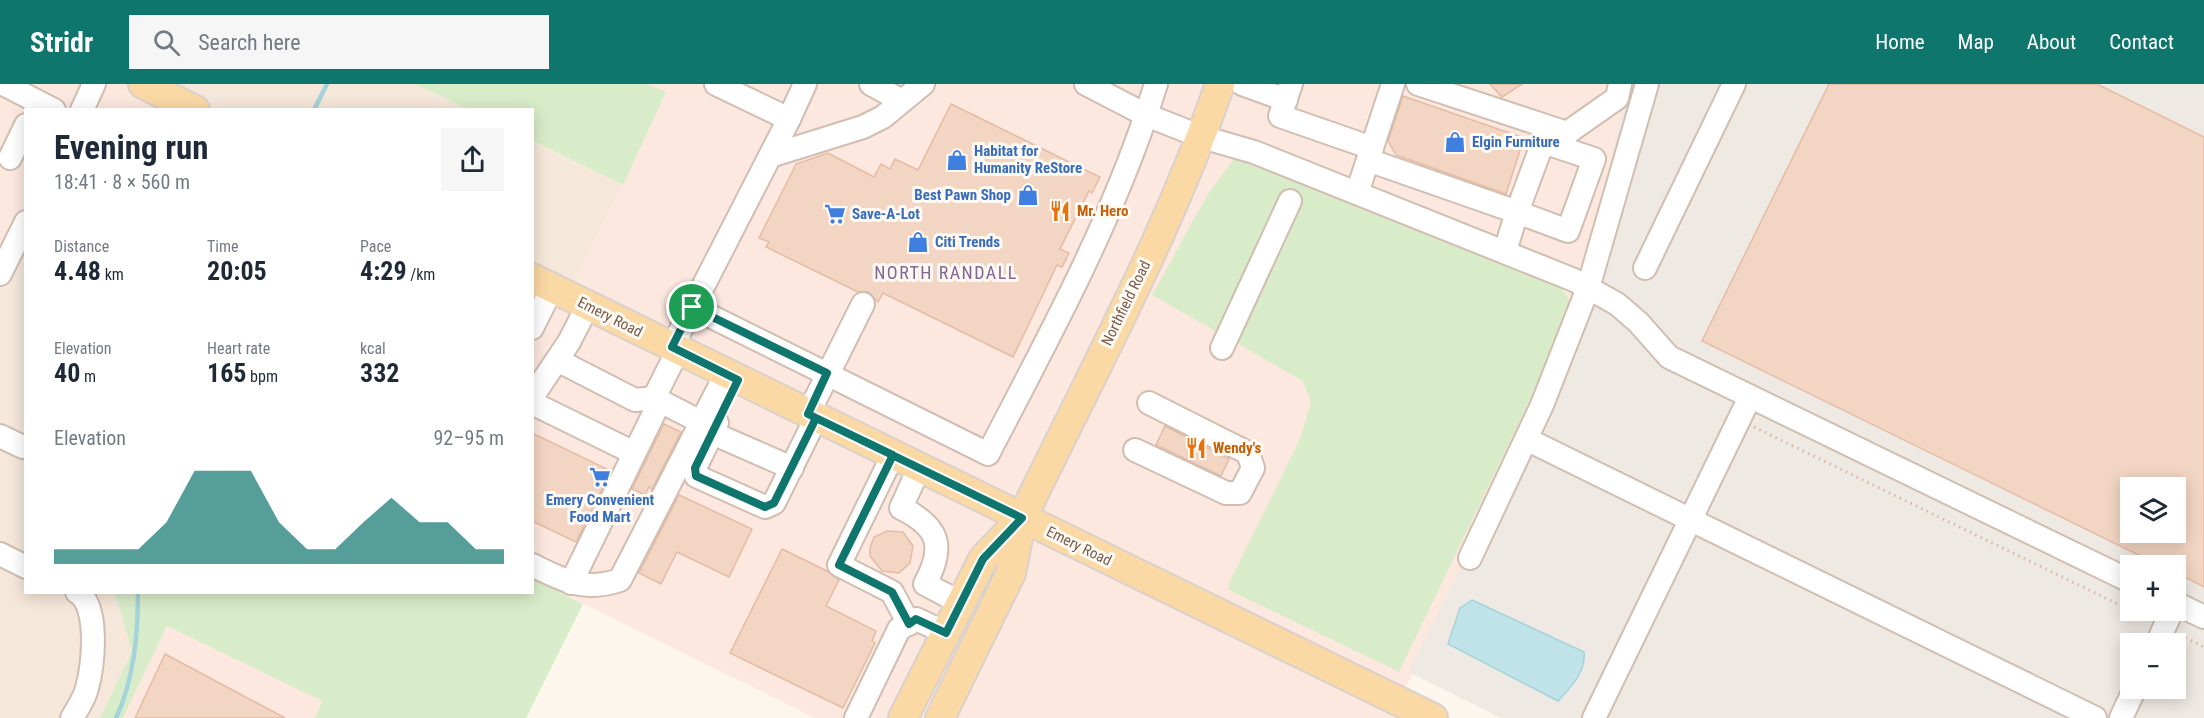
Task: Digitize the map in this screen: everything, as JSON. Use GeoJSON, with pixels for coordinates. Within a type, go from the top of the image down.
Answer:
{"type":"FeatureCollection","features":[{"type":"Feature","properties":{"kind":"main road"},"geometry":{"type":"LineString","coordinates":[[144,84],[189,108]]}},
{"type":"Feature","properties":{"kind":"main road","name":"Northfield Road"},"geometry":{"type":"LineString","coordinates":[[940,718],[1011,573],[1022,518],[1161,231],[1202,137],[1220,84]]}},
{"type":"Feature","properties":{"kind":"main road","name":"Emery Road"},"geometry":{"type":"LineString","coordinates":[[542,283],[1433,718]]}},
{"type":"Feature","properties":{"kind":"main road","name":"Northfield Road"},"geometry":{"type":"LineString","coordinates":[[903,718],[983,559],[1022,518]]}},
{"type":"Feature","properties":{"kind":"street"},"geometry":{"type":"LineString","coordinates":[[3,84],[41,107]]}},
{"type":"Feature","properties":{"kind":"street"},"geometry":{"type":"LineString","coordinates":[[83,108],[94,84]]}},
{"type":"Feature","properties":{"kind":"street"},"geometry":{"type":"LineString","coordinates":[[716,84],[789,119]]}},
{"type":"Feature","properties":{"kind":"street"},"geometry":{"type":"LineString","coordinates":[[571,584],[657,400],[692,307],[805,84]]}},
{"type":"Feature","properties":{"kind":"street"},"geometry":{"type":"LineString","coordinates":[[871,84],[902,101]]}},
{"type":"Feature","properties":{"kind":"street"},"geometry":{"type":"LineString","coordinates":[[770,156],[863,127],[883,117],[923,84]]}},
{"type":"Feature","properties":{"kind":"street"},"geometry":{"type":"LineString","coordinates":[[1086,84],[1146,115],[1202,137],[1254,152],[1505,251],[1588,288],[1617,304],[1638,322],[1669,357],[2120,576]]}},
{"type":"Feature","properties":{"kind":"street"},"geometry":{"type":"LineString","coordinates":[[1242,84],[1289,92],[1280,116],[1370,154],[1568,231],[1594,159],[1564,141],[1458,92],[1418,84]]}},
{"type":"Feature","properties":{"kind":"street"},"geometry":{"type":"LineString","coordinates":[[1357,193],[1393,84]]}},
{"type":"Feature","properties":{"kind":"street"},"geometry":{"type":"LineString","coordinates":[[1505,251],[1543,142],[1564,141],[1617,98],[1620,84]]}},
{"type":"Feature","properties":{"kind":"street"},"geometry":{"type":"LineString","coordinates":[[1470,558],[1526,439],[1588,288],[1647,84]]}},
{"type":"Feature","properties":{"kind":"street"},"geometry":{"type":"LineString","coordinates":[[1646,268],[1734,84]]}},
{"type":"Feature","properties":{"kind":"street"},"geometry":{"type":"LineString","coordinates":[[692,307],[988,454],[1026,383],[1130,165],[1146,115],[1147,87]]}},
{"type":"Feature","properties":{"kind":"street"},"geometry":{"type":"LineString","coordinates":[[10,158],[24,129]]}},
{"type":"Feature","properties":{"kind":"street"},"geometry":{"type":"LineString","coordinates":[[1222,348],[1290,201]]}},
{"type":"Feature","properties":{"kind":"street"},"geometry":{"type":"LineString","coordinates":[[0,274],[24,226]]}},
{"type":"Feature","properties":{"kind":"street"},"geometry":{"type":"LineString","coordinates":[[534,319],[542,283]]}},
{"type":"Feature","properties":{"kind":"street"},"geometry":{"type":"LineString","coordinates":[[707,427],[695,468],[696,476],[765,507],[774,503],[792,468],[827,373],[863,304]]}},
{"type":"Feature","properties":{"kind":"street"},"geometry":{"type":"LineString","coordinates":[[534,394],[557,360],[588,305]]}},
{"type":"Feature","properties":{"kind":"street"},"geometry":{"type":"LineString","coordinates":[[557,360],[635,400],[657,400],[792,468]]}},
{"type":"Feature","properties":{"kind":"street"},"geometry":{"type":"LineString","coordinates":[[534,566],[571,584],[600,586],[620,580],[707,427],[732,377]]}},
{"type":"Feature","properties":{"kind":"street"},"geometry":{"type":"LineString","coordinates":[[1594,718],[1750,397]]}},
{"type":"Feature","properties":{"kind":"street"},"geometry":{"type":"LineString","coordinates":[[1135,450],[1226,494],[1240,493],[1253,468],[1248,453],[1149,403]]}},
{"type":"Feature","properties":{"kind":"street"},"geometry":{"type":"LineString","coordinates":[[534,404],[628,450]]}},
{"type":"Feature","properties":{"kind":"street"},"geometry":{"type":"LineString","coordinates":[[0,436],[23,447]]}},
{"type":"Feature","properties":{"kind":"street"},"geometry":{"type":"LineString","coordinates":[[1526,439],[2095,718]]}},
{"type":"Feature","properties":{"kind":"street"},"geometry":{"type":"LineString","coordinates":[[893,455],[839,565],[892,592],[909,624]]}},
{"type":"Feature","properties":{"kind":"street"},"geometry":{"type":"LineString","coordinates":[[919,468],[901,508],[918,516],[934,535],[938,546],[938,556],[925,584],[961,603]]}},
{"type":"Feature","properties":{"kind":"street"},"geometry":{"type":"LineString","coordinates":[[0,554],[24,566]]}},
{"type":"Feature","properties":{"kind":"street"},"geometry":{"type":"LineString","coordinates":[[72,718],[87,689],[93,640],[89,607],[79,594]]}},
{"type":"Feature","properties":{"kind":"street"},"geometry":{"type":"LineString","coordinates":[[2186,610],[2204,617]]}},
{"type":"Feature","properties":{"kind":"street"},"geometry":{"type":"LineString","coordinates":[[856,718],[899,629],[916,619],[946,633]]}},
{"type":"Feature","properties":{"kind":"street"},"geometry":{"type":"LineString","coordinates":[[2121,718],[2130,699]]}},
{"type":"Feature","properties":{"kind":"path"},"geometry":{"type":"LineString","coordinates":[[1754,427],[2120,605]]}},
{"type":"Feature","properties":{"kind":"path"},"geometry":{"type":"LineString","coordinates":[[2186,638],[2204,647]]}},
{"type":"Feature","properties":{"kind":"shaded area"},"geometry":{"type":"Polygon","coordinates":[[[0,84],[144,84],[194,108],[24,108],[24,254],[0,242],[0,84]]]}},
{"type":"Feature","properties":{"kind":"shaded area"},"geometry":{"type":"Polygon","coordinates":[[[143,84],[415,84],[466,108],[192,108],[143,84]]]}},
{"type":"Feature","properties":{"kind":"shaded area"},"geometry":{"type":"Polygon","coordinates":[[[648,84],[1647,84],[1629,153],[1470,558],[1399,701],[1432,718],[815,718],[534,579],[534,279],[568,295],[666,93],[648,84]]]}},
{"type":"Feature","properties":{"kind":"shaded area"},"geometry":{"type":"Polygon","coordinates":[[[1627,84],[2204,84],[2204,718],[1501,718],[1408,672],[1592,307],[1611,161],[1627,84]]]}},
{"type":"Feature","properties":{"kind":"shaded area"},"geometry":{"type":"Polygon","coordinates":[[[534,142],[623,185],[568,296],[534,279],[534,142]]]}},
{"type":"Feature","properties":{"kind":"shaded area"},"geometry":{"type":"Polygon","coordinates":[[[0,242],[24,254],[24,594],[115,594],[132,651],[100,718],[0,718],[0,242]]]}},
{"type":"Feature","properties":{"kind":"shaded area"},"geometry":{"type":"Polygon","coordinates":[[[167,626],[323,701],[315,718],[123,718],[167,626]]]}},
{"type":"Feature","properties":{"kind":"green space"},"geometry":{"type":"Polygon","coordinates":[[[415,84],[648,84],[666,92],[623,185],[534,141],[534,108],[466,108],[415,84]]]}},
{"type":"Feature","properties":{"kind":"green space"},"geometry":{"type":"Polygon","coordinates":[[[1236,156],[1555,278],[1570,301],[1564,323],[1524,412],[1399,672],[1229,590],[1229,583],[1300,439],[1311,402],[1303,381],[1152,295],[1208,194],[1236,156]]]}},
{"type":"Feature","properties":{"kind":"green space"},"geometry":{"type":"Polygon","coordinates":[[[534,580],[583,604],[526,718],[315,718],[322,701],[167,626],[123,718],[100,718],[132,651],[115,594],[534,594],[534,580]]]}},
{"type":"Feature","properties":{"kind":"water"},"geometry":{"type":"Polygon","coordinates":[[[1472,600],[1584,652],[1580,673],[1558,701],[1448,644],[1460,608],[1472,600]]]}},
{"type":"Feature","properties":{"kind":"building"},"geometry":{"type":"Polygon","coordinates":[[[1490,84],[1522,84],[1502,97],[1490,84]]]}},
{"type":"Feature","properties":{"kind":"building"},"geometry":{"type":"Polygon","coordinates":[[[1829,84],[2097,84],[2204,137],[2204,587],[2186,578],[2186,555],[2139,555],[1702,341],[1829,84]]]}},
{"type":"Feature","properties":{"kind":"building"},"geometry":{"type":"Polygon","coordinates":[[[1403,96],[1524,138],[1506,194],[1396,155],[1388,141],[1403,96]]]}},
{"type":"Feature","properties":{"kind":"building"},"geometry":{"type":"Polygon","coordinates":[[[951,104],[1100,177],[1092,193],[1089,191],[1060,249],[1069,253],[1062,267],[1057,265],[1013,357],[883,293],[878,302],[868,292],[858,292],[766,247],[769,242],[759,238],[796,164],[828,153],[874,177],[881,164],[890,169],[895,159],[918,170],[951,104]]]}},
{"type":"Feature","properties":{"kind":"building"},"geometry":{"type":"Polygon","coordinates":[[[664,424],[681,432],[652,489],[649,487],[645,495],[632,489],[664,424]]]}},
{"type":"Feature","properties":{"kind":"building"},"geometry":{"type":"Polygon","coordinates":[[[1165,426],[1229,459],[1221,476],[1156,445],[1165,426]]]}},
{"type":"Feature","properties":{"kind":"building"},"geometry":{"type":"Polygon","coordinates":[[[534,434],[611,471],[576,542],[534,522],[534,434]]]}},
{"type":"Feature","properties":{"kind":"building"},"geometry":{"type":"Polygon","coordinates":[[[679,495],[752,529],[729,577],[677,552],[661,584],[639,573],[679,495]]]}},
{"type":"Feature","properties":{"kind":"building"},"geometry":{"type":"Polygon","coordinates":[[[887,531],[903,532],[913,546],[910,563],[899,573],[882,571],[870,556],[874,537],[887,531]]]}},
{"type":"Feature","properties":{"kind":"building"},"geometry":{"type":"Polygon","coordinates":[[[782,549],[827,571],[839,580],[826,606],[876,631],[872,641],[875,643],[843,708],[730,653],[782,549]]]}},
{"type":"Feature","properties":{"kind":"building"},"geometry":{"type":"Polygon","coordinates":[[[165,654],[285,718],[135,718],[165,654]]]}},
{"type":"Feature","properties":{"kind":"waterway"},"geometry":{"type":"LineString","coordinates":[[315,108],[327,84]]}},
{"type":"Feature","properties":{"kind":"waterway"},"geometry":{"type":"LineString","coordinates":[[116,718],[127,688],[134,656],[138,594]]}},
{"type":"Feature","properties":{"kind":"place","name":"Elgin Furniture"},"geometry":{"type":"Point","coordinates":[1455,142]}},
{"type":"Feature","properties":{"kind":"place","name":"Habitat for Humanity ReStore"},"geometry":{"type":"Point","coordinates":[957,160]}},
{"type":"Feature","properties":{"kind":"place","name":"Best Pawn Shop"},"geometry":{"type":"Point","coordinates":[1028,195]}},
{"type":"Feature","properties":{"kind":"place","name":"Mr. Hero"},"geometry":{"type":"Point","coordinates":[1060,211]}},
{"type":"Feature","properties":{"kind":"place","name":"Save-A-Lot"},"geometry":{"type":"Point","coordinates":[835,214]}},
{"type":"Feature","properties":{"kind":"place","name":"Citi Trends"},"geometry":{"type":"Point","coordinates":[918,242]}},
{"type":"Feature","properties":{"kind":"place","name":"Wendy's"},"geometry":{"type":"Point","coordinates":[1196,448]}},
{"type":"Feature","properties":{"kind":"place","name":"Emery Convenient Food Mart"},"geometry":{"type":"Point","coordinates":[600,477]}},
{"type":"Feature","properties":{"kind":"district","name":"NORTH RANDALL"},"geometry":{"type":"Point","coordinates":[946,273]}},
{"type":"Feature","properties":{"kind":"route"},"geometry":{"type":"LineString","coordinates":[[692,307],[672,347],[738,380],[695,468],[696,476],[765,507],[774,503],[816,418],[1022,518],[983,559],[946,633],[916,619],[909,624],[892,592],[839,565],[893,455],[808,414],[827,373],[692,307]]}}]}
